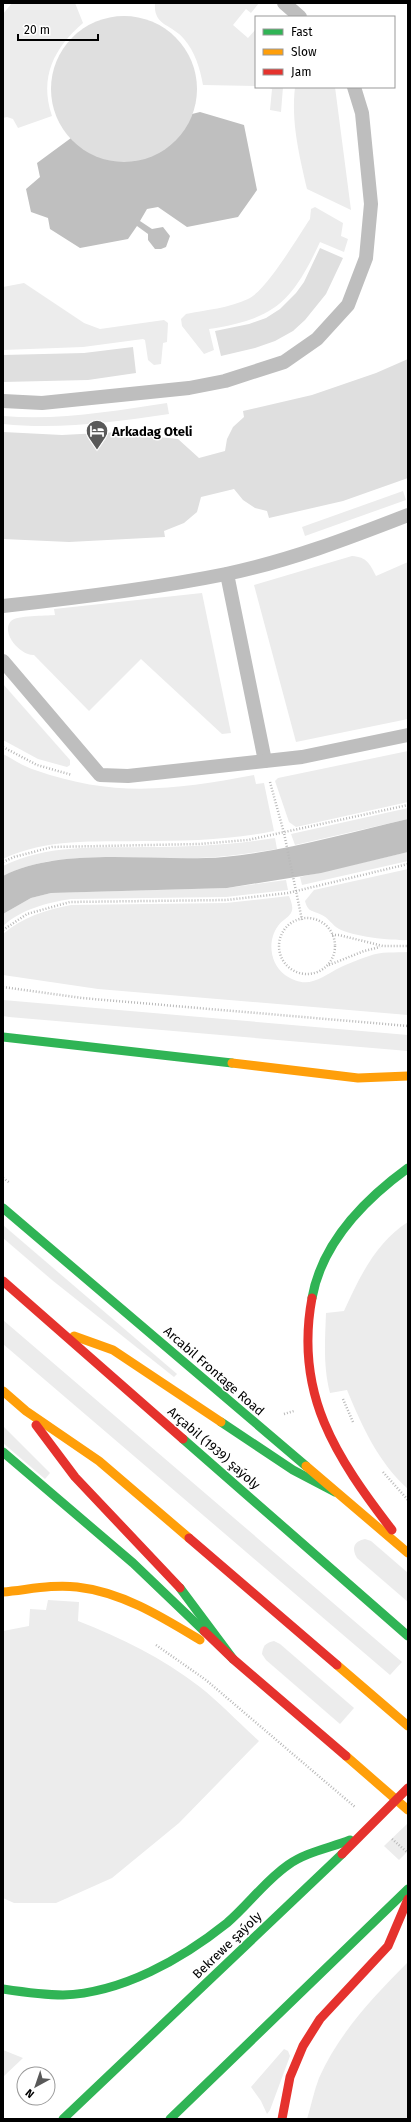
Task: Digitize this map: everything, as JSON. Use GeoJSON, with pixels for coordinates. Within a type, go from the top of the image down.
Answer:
{"type":"FeatureCollection","features":[{"type":"Feature","properties":{"kind":"main road"},"geometry":{"type":"LineString","coordinates":[[3,1037],[358,1078],[408,1076]]}},
{"type":"Feature","properties":{"kind":"main road"},"geometry":{"type":"LineString","coordinates":[[408,1168],[376,1192],[343,1228],[319,1271],[308,1318],[305,1346],[317,1405],[330,1436],[360,1485],[408,1550]]}},
{"type":"Feature","properties":{"kind":"main road","name":"Arcabil Frontage Road"},"geometry":{"type":"LineString","coordinates":[[3,1208],[334,1492],[408,1553]]}},
{"type":"Feature","properties":{"kind":"main road","name":"Arçabil (1939) şaýoly"},"geometry":{"type":"LineString","coordinates":[[3,1281],[408,1636]]}},
{"type":"Feature","properties":{"kind":"main road"},"geometry":{"type":"LineString","coordinates":[[62,1332],[113,1350],[293,1470],[334,1492]]}},
{"type":"Feature","properties":{"kind":"main road"},"geometry":{"type":"LineString","coordinates":[[3,1391],[26,1411],[99,1461],[408,1726]]}},
{"type":"Feature","properties":{"kind":"main road"},"geometry":{"type":"LineString","coordinates":[[26,1411],[75,1477],[176,1582],[233,1659]]}},
{"type":"Feature","properties":{"kind":"main road"},"geometry":{"type":"LineString","coordinates":[[3,1452],[132,1563],[233,1659],[408,1810]]}},
{"type":"Feature","properties":{"kind":"main road"},"geometry":{"type":"LineString","coordinates":[[3,1592],[42,1588],[76,1587],[114,1596],[162,1617],[233,1659]]}},
{"type":"Feature","properties":{"kind":"main road","name":"Bekrewe şaýoly"},"geometry":{"type":"LineString","coordinates":[[63,2119],[362,1834],[408,1788]]}},
{"type":"Feature","properties":{"kind":"main road"},"geometry":{"type":"LineString","coordinates":[[3,1989],[59,1996],[90,1993],[125,1983],[168,1963],[227,1922],[289,1864],[362,1834]]}},
{"type":"Feature","properties":{"kind":"main road"},"geometry":{"type":"LineString","coordinates":[[170,2119],[408,1888]]}},
{"type":"Feature","properties":{"kind":"main road"},"geometry":{"type":"LineString","coordinates":[[282,2119],[290,2076],[303,2046],[320,2019],[388,1946],[408,1899]]}},
{"type":"Feature","properties":{"kind":"lane"},"geometry":{"type":"LineString","coordinates":[[284,3],[299,16]]}},
{"type":"Feature","properties":{"kind":"lane"},"geometry":{"type":"LineString","coordinates":[[3,401],[58,402],[189,388],[225,381],[284,362],[317,339],[348,305],[366,258],[371,204],[362,113],[354,88]]}},
{"type":"Feature","properties":{"kind":"lane"},"geometry":{"type":"LineString","coordinates":[[3,606],[162,586],[227,574],[339,542],[408,515]]}},
{"type":"Feature","properties":{"kind":"lane"},"geometry":{"type":"LineString","coordinates":[[227,574],[265,761]]}},
{"type":"Feature","properties":{"kind":"lane"},"geometry":{"type":"LineString","coordinates":[[3,661],[100,775],[128,776],[302,757],[408,735]]}},
{"type":"Feature","properties":{"kind":"path"},"geometry":{"type":"LineString","coordinates":[[3,747],[38,765],[70,774],[100,775]]}},
{"type":"Feature","properties":{"kind":"path"},"geometry":{"type":"LineString","coordinates":[[265,761],[284,833],[302,920]]}},
{"type":"Feature","properties":{"kind":"path"},"geometry":{"type":"LineString","coordinates":[[3,862],[20,855],[52,847],[225,842],[284,833],[408,805]]}},
{"type":"Feature","properties":{"kind":"path"},"geometry":{"type":"LineString","coordinates":[[3,930],[27,914],[70,902],[226,900],[296,891],[408,864]]}},
{"type":"Feature","properties":{"kind":"path"},"geometry":{"type":"LineString","coordinates":[[327,965],[334,951],[332,935],[326,926],[316,920],[302,920],[295,921],[286,927],[281,936],[279,947],[281,958],[288,967],[297,972],[308,974],[319,972],[327,965],[364,951],[383,946]]}},
{"type":"Feature","properties":{"kind":"path"},"geometry":{"type":"LineString","coordinates":[[332,935],[339,935],[383,946],[408,946]]}},
{"type":"Feature","properties":{"kind":"path"},"geometry":{"type":"LineString","coordinates":[[3,987],[82,998],[408,1026]]}},
{"type":"Feature","properties":{"kind":"path"},"geometry":{"type":"LineString","coordinates":[[3,1178],[15,1188]]}},
{"type":"Feature","properties":{"kind":"path"},"geometry":{"type":"LineString","coordinates":[[283,1415],[343,1399],[355,1427]]}},
{"type":"Feature","properties":{"kind":"path"},"geometry":{"type":"LineString","coordinates":[[381,1470],[408,1500]]}},
{"type":"Feature","properties":{"kind":"path"},"geometry":{"type":"LineString","coordinates":[[270,1734],[360,1812]]}},
{"type":"Feature","properties":{"kind":"path"},"geometry":{"type":"LineString","coordinates":[[390,1838],[408,1853]]}},
{"type":"Feature","properties":{"kind":"shaded area"},"geometry":{"type":"Polygon","coordinates":[[[12,3],[75,3],[83,23],[64,43],[57,53],[48,76],[48,102],[52,116],[18,128],[13,119],[7,117],[3,118],[3,14],[12,3]]]}},
{"type":"Feature","properties":{"kind":"shaded area"},"geometry":{"type":"Polygon","coordinates":[[[155,3],[259,3],[251,13],[246,9],[233,25],[248,38],[255,30],[255,86],[203,85],[199,66],[191,49],[179,34],[160,21],[155,11],[155,3]]]}},
{"type":"Feature","properties":{"kind":"shaded area"},"geometry":{"type":"Polygon","coordinates":[[[269,88],[283,88],[281,112],[270,110],[272,89],[269,88]]]}},
{"type":"Feature","properties":{"kind":"shaded area"},"geometry":{"type":"Polygon","coordinates":[[[295,88],[335,88],[351,210],[307,189],[295,125],[295,88]]]}},
{"type":"Feature","properties":{"kind":"shaded area"},"geometry":{"type":"Polygon","coordinates":[[[200,112],[244,125],[257,190],[238,217],[187,227],[158,207],[147,209],[140,221],[152,229],[163,227],[170,236],[166,247],[155,249],[148,240],[148,234],[137,226],[128,239],[80,248],[50,229],[48,218],[31,212],[26,189],[40,177],[37,163],[71,138],[87,150],[104,158],[121,161],[138,160],[155,154],[169,145],[182,132],[192,114],[200,112]]]}},
{"type":"Feature","properties":{"kind":"shaded area"},"geometry":{"type":"Polygon","coordinates":[[[315,207],[343,223],[341,236],[348,239],[344,252],[320,242],[300,280],[279,304],[266,313],[250,320],[209,329],[214,350],[204,354],[182,326],[181,319],[186,314],[233,305],[256,294],[273,275],[310,219],[311,209],[315,207]]]}},
{"type":"Feature","properties":{"kind":"shaded area"},"geometry":{"type":"Polygon","coordinates":[[[24,283],[84,323],[100,329],[164,320],[168,323],[167,342],[163,343],[161,364],[154,365],[148,360],[145,340],[143,339],[83,347],[3,350],[3,287],[24,283]]]}},
{"type":"Feature","properties":{"kind":"shaded area"},"geometry":{"type":"Polygon","coordinates":[[[167,403],[169,414],[128,420],[66,426],[24,426],[3,424],[3,416],[65,416],[106,412],[167,403]]]}},
{"type":"Feature","properties":{"kind":"shaded area"},"geometry":{"type":"Polygon","coordinates":[[[403,491],[406,500],[305,536],[302,527],[403,491]]]}},
{"type":"Feature","properties":{"kind":"shaded area"},"geometry":{"type":"Polygon","coordinates":[[[352,556],[365,560],[372,568],[376,576],[408,562],[408,719],[296,742],[254,585],[352,556]]]}},
{"type":"Feature","properties":{"kind":"shaded area"},"geometry":{"type":"Polygon","coordinates":[[[202,593],[231,733],[222,734],[141,659],[89,711],[34,655],[23,652],[18,648],[8,632],[8,626],[14,619],[55,615],[54,609],[202,593]]]}},
{"type":"Feature","properties":{"kind":"shaded area"},"geometry":{"type":"Polygon","coordinates":[[[3,684],[70,760],[70,765],[67,767],[38,759],[3,740],[3,684]]]}},
{"type":"Feature","properties":{"kind":"shaded area"},"geometry":{"type":"Polygon","coordinates":[[[408,751],[408,802],[296,827],[289,822],[275,781],[278,778],[408,751]]]}},
{"type":"Feature","properties":{"kind":"shaded area"},"geometry":{"type":"Polygon","coordinates":[[[3,754],[31,769],[64,779],[91,785],[118,788],[144,789],[170,787],[254,775],[256,784],[264,783],[274,831],[241,836],[174,841],[71,842],[36,847],[3,859],[3,754]]]}},
{"type":"Feature","properties":{"kind":"shaded area"},"geometry":{"type":"Polygon","coordinates":[[[408,808],[408,819],[295,845],[291,834],[408,808]]]}},
{"type":"Feature","properties":{"kind":"shaded area"},"geometry":{"type":"Polygon","coordinates":[[[408,819],[408,852],[321,873],[227,888],[51,893],[31,898],[3,914],[3,876],[27,867],[54,861],[82,858],[224,857],[316,841],[408,819]]]}},
{"type":"Feature","properties":{"kind":"shaded area"},"geometry":{"type":"Polygon","coordinates":[[[275,838],[277,849],[218,857],[198,858],[98,857],[73,859],[25,867],[3,876],[3,866],[37,854],[55,851],[90,848],[177,847],[275,838]]]}},
{"type":"Feature","properties":{"kind":"shaded area"},"geometry":{"type":"Polygon","coordinates":[[[408,852],[408,861],[302,885],[300,877],[408,852]]]}},
{"type":"Feature","properties":{"kind":"shaded area"},"geometry":{"type":"Polygon","coordinates":[[[408,869],[408,940],[392,940],[350,933],[336,927],[324,916],[311,911],[306,905],[305,901],[314,890],[408,869]]]}},
{"type":"Feature","properties":{"kind":"shaded area"},"geometry":{"type":"Polygon","coordinates":[[[286,880],[288,890],[226,897],[71,899],[26,911],[10,920],[3,926],[3,914],[31,898],[51,893],[227,888],[286,880]]]}},
{"type":"Feature","properties":{"kind":"shaded area"},"geometry":{"type":"Polygon","coordinates":[[[289,896],[292,904],[292,911],[290,915],[278,926],[272,938],[271,945],[273,959],[285,975],[293,980],[301,982],[314,981],[341,967],[374,954],[408,952],[408,1015],[98,989],[3,975],[3,934],[18,923],[52,909],[71,905],[226,903],[289,896]]]}},
{"type":"Feature","properties":{"kind":"shaded area"},"geometry":{"type":"Polygon","coordinates":[[[3,1000],[408,1035],[408,1051],[9,1017],[3,1016],[3,1000]]]}},
{"type":"Feature","properties":{"kind":"shaded area"},"geometry":{"type":"Polygon","coordinates":[[[408,1222],[408,1489],[397,1478],[379,1455],[365,1430],[347,1390],[330,1393],[325,1363],[325,1343],[326,1313],[344,1311],[362,1274],[378,1250],[397,1230],[408,1222]]]}},
{"type":"Feature","properties":{"kind":"shaded area"},"geometry":{"type":"Polygon","coordinates":[[[3,1225],[177,1374],[174,1377],[52,1280],[3,1238],[3,1225]]]}},
{"type":"Feature","properties":{"kind":"shaded area"},"geometry":{"type":"Polygon","coordinates":[[[3,1320],[402,1662],[390,1675],[3,1344],[3,1320]]]}},
{"type":"Feature","properties":{"kind":"shaded area"},"geometry":{"type":"Polygon","coordinates":[[[3,1426],[50,1473],[45,1479],[3,1443],[3,1426]]]}},
{"type":"Feature","properties":{"kind":"shaded area"},"geometry":{"type":"Polygon","coordinates":[[[365,1539],[371,1541],[408,1573],[408,1602],[357,1558],[354,1551],[356,1543],[365,1539]]]}},
{"type":"Feature","properties":{"kind":"shaded area"},"geometry":{"type":"Polygon","coordinates":[[[48,1600],[79,1602],[78,1621],[110,1634],[171,1667],[200,1687],[259,1741],[179,1823],[112,1878],[56,1903],[14,1903],[3,1898],[3,1631],[29,1626],[30,1609],[46,1610],[48,1600]]]}},
{"type":"Feature","properties":{"kind":"shaded area"},"geometry":{"type":"Polygon","coordinates":[[[274,1641],[280,1644],[354,1708],[340,1724],[266,1660],[262,1654],[263,1649],[268,1643],[274,1641]]]}},
{"type":"Feature","properties":{"kind":"shaded area"},"geometry":{"type":"Polygon","coordinates":[[[408,1823],[408,1851],[399,1860],[384,1846],[408,1823]]]}},
{"type":"Feature","properties":{"kind":"shaded area"},"geometry":{"type":"Polygon","coordinates":[[[408,1962],[408,2119],[307,2119],[319,2078],[327,2061],[358,2016],[408,1962]]]}},
{"type":"Feature","properties":{"kind":"shaded area"},"geometry":{"type":"Polygon","coordinates":[[[284,2049],[288,2051],[290,2056],[270,2110],[267,2114],[261,2101],[251,2087],[284,2049]]]}},
{"type":"Feature","properties":{"kind":"shaded area"},"geometry":{"type":"Polygon","coordinates":[[[3,2050],[23,2058],[3,2077],[3,2050]]]}},
{"type":"Feature","properties":{"kind":"building"},"geometry":{"type":"Polygon","coordinates":[[[124,16],[152,22],[170,33],[180,43],[191,61],[197,89],[191,117],[180,135],[170,145],[152,156],[124,162],[96,156],[78,145],[68,135],[57,117],[51,89],[57,61],[68,43],[78,33],[96,22],[124,16]]]}},
{"type":"Feature","properties":{"kind":"building"},"geometry":{"type":"Polygon","coordinates":[[[320,248],[343,258],[326,294],[305,320],[293,331],[275,341],[255,348],[221,356],[215,331],[249,324],[266,318],[280,309],[296,293],[304,282],[320,248]]]}},
{"type":"Feature","properties":{"kind":"building"},"geometry":{"type":"Polygon","coordinates":[[[133,347],[136,373],[88,380],[3,382],[3,355],[84,353],[133,347]]]}},
{"type":"Feature","properties":{"kind":"building","name":"Arkadag Oteli"},"geometry":{"type":"Polygon","coordinates":[[[408,359],[408,478],[343,501],[269,518],[267,511],[255,508],[243,500],[234,489],[201,497],[197,512],[184,523],[164,531],[165,537],[69,542],[3,539],[3,432],[62,435],[158,430],[159,437],[178,439],[199,458],[225,451],[227,439],[233,427],[244,417],[243,411],[312,395],[376,373],[408,359]]]}},
{"type":"Feature","properties":{"kind":"traffic: fast"},"geometry":{"type":"LineString","coordinates":[[3,1037],[232,1063]]}},
{"type":"Feature","properties":{"kind":"traffic: fast"},"geometry":{"type":"LineString","coordinates":[[312,1298],[317,1278],[325,1259],[347,1224],[376,1194],[408,1168]]}},
{"type":"Feature","properties":{"kind":"traffic: fast"},"geometry":{"type":"LineString","coordinates":[[3,1208],[306,1466]]}},
{"type":"Feature","properties":{"kind":"traffic: fast"},"geometry":{"type":"LineString","coordinates":[[221,1422],[293,1470],[335,1492]]}},
{"type":"Feature","properties":{"kind":"traffic: fast"},"geometry":{"type":"LineString","coordinates":[[183,1439],[408,1636]]}},
{"type":"Feature","properties":{"kind":"traffic: fast"},"geometry":{"type":"LineString","coordinates":[[3,1452],[133,1563],[204,1631]]}},
{"type":"Feature","properties":{"kind":"traffic: fast"},"geometry":{"type":"LineString","coordinates":[[180,1588],[233,1659]]}},
{"type":"Feature","properties":{"kind":"traffic: fast"},"geometry":{"type":"LineString","coordinates":[[3,1989],[56,1995],[85,1993],[129,1981],[150,1972],[191,1949],[227,1923],[272,1878],[288,1865],[310,1853],[350,1840]]}},
{"type":"Feature","properties":{"kind":"traffic: fast"},"geometry":{"type":"LineString","coordinates":[[63,2119],[342,1854]]}},
{"type":"Feature","properties":{"kind":"traffic: fast"},"geometry":{"type":"LineString","coordinates":[[170,2119],[408,1889]]}},
{"type":"Feature","properties":{"kind":"traffic: slow"},"geometry":{"type":"LineString","coordinates":[[232,1063],[358,1078],[408,1076]]}},
{"type":"Feature","properties":{"kind":"traffic: slow"},"geometry":{"type":"LineString","coordinates":[[74,1336],[113,1350],[221,1422]]}},
{"type":"Feature","properties":{"kind":"traffic: slow"},"geometry":{"type":"LineString","coordinates":[[3,1391],[26,1411],[99,1461],[189,1538]]}},
{"type":"Feature","properties":{"kind":"traffic: slow"},"geometry":{"type":"LineString","coordinates":[[306,1466],[408,1553]]}},
{"type":"Feature","properties":{"kind":"traffic: slow"},"geometry":{"type":"LineString","coordinates":[[3,1592],[58,1586],[94,1590],[126,1600],[156,1614],[200,1640]]}},
{"type":"Feature","properties":{"kind":"traffic: slow"},"geometry":{"type":"LineString","coordinates":[[337,1665],[408,1726]]}},
{"type":"Feature","properties":{"kind":"traffic: slow"},"geometry":{"type":"LineString","coordinates":[[346,1756],[408,1810]]}},
{"type":"Feature","properties":{"kind":"traffic: jam"},"geometry":{"type":"LineString","coordinates":[[3,1281],[183,1439]]}},
{"type":"Feature","properties":{"kind":"traffic: jam"},"geometry":{"type":"LineString","coordinates":[[312,1298],[308,1333],[309,1364],[315,1394],[324,1423],[337,1450],[353,1476],[392,1530]]}},
{"type":"Feature","properties":{"kind":"traffic: jam"},"geometry":{"type":"LineString","coordinates":[[36,1425],[75,1477],[180,1588]]}},
{"type":"Feature","properties":{"kind":"traffic: jam"},"geometry":{"type":"LineString","coordinates":[[189,1538],[337,1665]]}},
{"type":"Feature","properties":{"kind":"traffic: jam"},"geometry":{"type":"LineString","coordinates":[[204,1631],[233,1659],[346,1756]]}},
{"type":"Feature","properties":{"kind":"traffic: jam"},"geometry":{"type":"LineString","coordinates":[[342,1854],[408,1788]]}},
{"type":"Feature","properties":{"kind":"traffic: jam"},"geometry":{"type":"LineString","coordinates":[[282,2119],[290,2077],[303,2046],[320,2019],[388,1946],[408,1899]]}},
{"type":"Feature","properties":{"kind":"place","name":"Arkadag Oteli"},"geometry":{"type":"Point","coordinates":[97,450]}}]}
